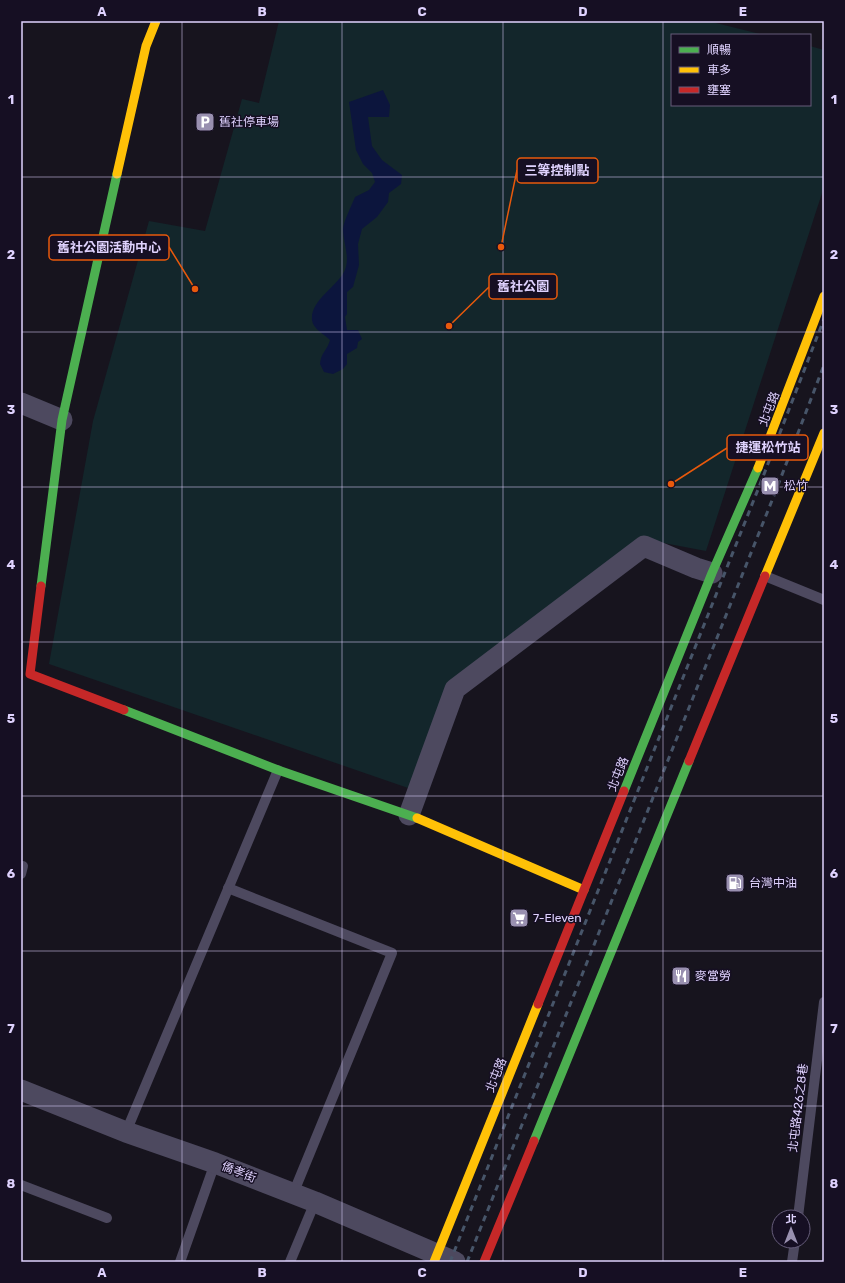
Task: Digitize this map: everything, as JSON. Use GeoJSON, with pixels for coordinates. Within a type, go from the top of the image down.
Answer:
{"type":"FeatureCollection","features":[{"type":"Feature","properties":{"kind":"main road"},"geometry":{"type":"LineString","coordinates":[[156,21],[146,46],[62,420],[30,674],[278,770],[409,815],[584,890]]}},
{"type":"Feature","properties":{"kind":"main road","name":"北屯路"},"geometry":{"type":"LineString","coordinates":[[442,1260],[584,890],[712,573],[760,464],[824,296]]}},
{"type":"Feature","properties":{"kind":"main road"},"geometry":{"type":"LineString","coordinates":[[484,1262],[824,433]]}},
{"type":"Feature","properties":{"kind":"street"},"geometry":{"type":"LineString","coordinates":[[21,403],[62,420]]}},
{"type":"Feature","properties":{"kind":"street"},"geometry":{"type":"LineString","coordinates":[[409,815],[455,689],[644,546],[696,568],[712,573]]}},
{"type":"Feature","properties":{"kind":"street","name":"僑孝街"},"geometry":{"type":"LineString","coordinates":[[21,1090],[126,1132],[215,1163],[315,1202],[442,1260]]}},
{"type":"Feature","properties":{"kind":"lane"},"geometry":{"type":"LineString","coordinates":[[765,576],[824,600]]}},
{"type":"Feature","properties":{"kind":"lane"},"geometry":{"type":"LineString","coordinates":[[126,1132],[278,770]]}},
{"type":"Feature","properties":{"kind":"lane"},"geometry":{"type":"LineString","coordinates":[[228,888],[392,953],[292,1194]]}},
{"type":"Feature","properties":{"kind":"lane","name":"北屯路426之8巷"},"geometry":{"type":"LineString","coordinates":[[799,1209],[824,1002]]}},
{"type":"Feature","properties":{"kind":"lane"},"geometry":{"type":"LineString","coordinates":[[180,1262],[215,1163]]}},
{"type":"Feature","properties":{"kind":"lane"},"geometry":{"type":"LineString","coordinates":[[21,1185],[106,1218]]}},
{"type":"Feature","properties":{"kind":"lane"},"geometry":{"type":"LineString","coordinates":[[290,1262],[315,1202]]}},
{"type":"Feature","properties":{"kind":"lane"},"geometry":{"type":"LineString","coordinates":[[792,1262],[794,1249]]}},
{"type":"Feature","properties":{"kind":"green space"},"geometry":{"type":"Polygon","coordinates":[[[279,21],[708,21],[760,34],[671,34],[671,106],[811,106],[811,46],[824,50],[824,187],[706,551],[653,541],[453,689],[411,789],[49,664],[93,421],[149,221],[205,231],[242,99],[259,103],[279,21]]]}},
{"type":"Feature","properties":{"kind":"water"},"geometry":{"type":"Polygon","coordinates":[[[383,90],[390,105],[389,117],[368,117],[372,146],[382,160],[402,175],[401,184],[389,193],[388,202],[377,217],[362,229],[358,244],[359,265],[353,287],[347,292],[347,314],[345,317],[347,330],[358,330],[362,339],[358,342],[357,348],[347,354],[347,364],[343,369],[333,374],[324,372],[320,364],[330,340],[314,326],[312,313],[319,300],[340,278],[346,267],[347,256],[343,229],[346,217],[355,197],[369,190],[375,182],[372,173],[363,164],[356,150],[349,102],[383,90]]]}},
{"type":"Feature","properties":{"kind":"railway"},"geometry":{"type":"LineString","coordinates":[[450,1262],[759,487],[824,319]]}},
{"type":"Feature","properties":{"kind":"railway"},"geometry":{"type":"LineString","coordinates":[[467,1262],[775,493],[824,365]]}},
{"type":"Feature","properties":{"kind":"traffic: fast"},"geometry":{"type":"LineString","coordinates":[[41,586],[62,420],[117,174]]}},
{"type":"Feature","properties":{"kind":"traffic: fast"},"geometry":{"type":"LineString","coordinates":[[624,791],[712,573],[758,468]]}},
{"type":"Feature","properties":{"kind":"traffic: fast"},"geometry":{"type":"LineString","coordinates":[[124,710],[278,770],[417,818]]}},
{"type":"Feature","properties":{"kind":"traffic: fast"},"geometry":{"type":"LineString","coordinates":[[534,1141],[689,761]]}},
{"type":"Feature","properties":{"kind":"traffic: slow"},"geometry":{"type":"LineString","coordinates":[[117,174],[146,46],[156,21]]}},
{"type":"Feature","properties":{"kind":"traffic: slow"},"geometry":{"type":"LineString","coordinates":[[758,468],[824,296]]}},
{"type":"Feature","properties":{"kind":"traffic: slow"},"geometry":{"type":"LineString","coordinates":[[765,576],[824,433]]}},
{"type":"Feature","properties":{"kind":"traffic: slow"},"geometry":{"type":"LineString","coordinates":[[417,818],[584,890]]}},
{"type":"Feature","properties":{"kind":"traffic: slow"},"geometry":{"type":"LineString","coordinates":[[434,1262],[538,1004]]}},
{"type":"Feature","properties":{"kind":"traffic: jam"},"geometry":{"type":"LineString","coordinates":[[689,761],[765,576]]}},
{"type":"Feature","properties":{"kind":"traffic: jam"},"geometry":{"type":"LineString","coordinates":[[41,586],[30,674],[124,710]]}},
{"type":"Feature","properties":{"kind":"traffic: jam"},"geometry":{"type":"LineString","coordinates":[[538,1004],[624,791]]}},
{"type":"Feature","properties":{"kind":"traffic: jam"},"geometry":{"type":"LineString","coordinates":[[484,1262],[534,1141]]}},
{"type":"Feature","properties":{"kind":"place","name":"舊社停車場"},"geometry":{"type":"Point","coordinates":[205,122]}},
{"type":"Feature","properties":{"kind":"place","name":"三等控制點"},"geometry":{"type":"Point","coordinates":[501,247]}},
{"type":"Feature","properties":{"kind":"place","name":"舊社公園活動中心"},"geometry":{"type":"Point","coordinates":[195,289]}},
{"type":"Feature","properties":{"kind":"place","name":"舊社公園"},"geometry":{"type":"Point","coordinates":[449,326]}},
{"type":"Feature","properties":{"kind":"place","name":"捷運松竹站"},"geometry":{"type":"Point","coordinates":[671,484]}},
{"type":"Feature","properties":{"kind":"place","name":"松竹"},"geometry":{"type":"Point","coordinates":[770,486]}},
{"type":"Feature","properties":{"kind":"place","name":"台灣中油"},"geometry":{"type":"Point","coordinates":[735,883]}},
{"type":"Feature","properties":{"kind":"place","name":"7-Eleven"},"geometry":{"type":"Point","coordinates":[519,918]}},
{"type":"Feature","properties":{"kind":"place","name":"麥當勞"},"geometry":{"type":"Point","coordinates":[681,976]}}]}
